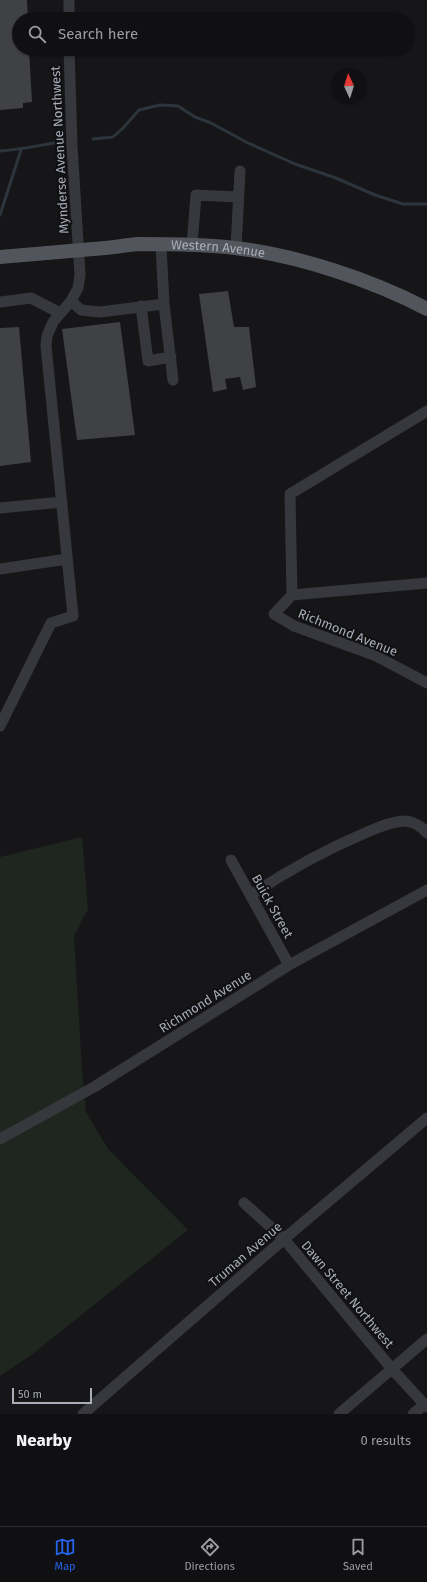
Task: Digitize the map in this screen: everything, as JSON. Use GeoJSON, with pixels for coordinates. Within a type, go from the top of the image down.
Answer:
{"type":"FeatureCollection","features":[{"type":"Feature","properties":{"kind":"main road","name":"Western Avenue"},"geometry":{"type":"LineString","coordinates":[[0,257],[137,244],[192,245],[236,248],[292,259],[327,269],[361,280],[403,297],[427,309]]}},
{"type":"Feature","properties":{"kind":"street"},"geometry":{"type":"LineString","coordinates":[[69,0],[69,12]]}},
{"type":"Feature","properties":{"kind":"street","name":"Mynderse Avenue Northwest"},"geometry":{"type":"LineString","coordinates":[[0,726],[51,623],[73,616],[46,346],[50,329],[60,313],[71,301],[78,288],[80,275],[72,145],[69,56]]}},
{"type":"Feature","properties":{"kind":"street"},"geometry":{"type":"LineString","coordinates":[[236,248],[240,171]]}},
{"type":"Feature","properties":{"kind":"street"},"geometry":{"type":"LineString","coordinates":[[192,245],[196,195],[238,197]]}},
{"type":"Feature","properties":{"kind":"street"},"geometry":{"type":"LineString","coordinates":[[161,245],[164,304],[173,380]]}},
{"type":"Feature","properties":{"kind":"street"},"geometry":{"type":"LineString","coordinates":[[0,302],[31,298],[60,313]]}},
{"type":"Feature","properties":{"kind":"street"},"geometry":{"type":"LineString","coordinates":[[71,301],[81,310],[100,312],[164,304]]}},
{"type":"Feature","properties":{"kind":"street"},"geometry":{"type":"LineString","coordinates":[[141,306],[148,361],[171,357]]}},
{"type":"Feature","properties":{"kind":"street"},"geometry":{"type":"LineString","coordinates":[[292,595],[290,494],[427,411]]}},
{"type":"Feature","properties":{"kind":"street"},"geometry":{"type":"LineString","coordinates":[[0,508],[62,502]]}},
{"type":"Feature","properties":{"kind":"street"},"geometry":{"type":"LineString","coordinates":[[0,569],[67,559]]}},
{"type":"Feature","properties":{"kind":"street","name":"Richmond Avenue"},"geometry":{"type":"LineString","coordinates":[[427,583],[292,595],[274,614],[294,626],[374,655],[427,683]]}},
{"type":"Feature","properties":{"kind":"street"},"geometry":{"type":"LineString","coordinates":[[251,895],[273,880],[345,841],[387,824],[403,821],[414,823],[427,833]]}},
{"type":"Feature","properties":{"kind":"street","name":"Buick Street"},"geometry":{"type":"LineString","coordinates":[[231,860],[289,965]]}},
{"type":"Feature","properties":{"kind":"street","name":"Richmond Avenue"},"geometry":{"type":"LineString","coordinates":[[0,1139],[94,1087],[289,965],[427,890]]}},
{"type":"Feature","properties":{"kind":"street","name":"Truman Avenue"},"geometry":{"type":"LineString","coordinates":[[83,1414],[284,1239],[427,1118]]}},
{"type":"Feature","properties":{"kind":"street","name":"Dawn Street Northwest"},"geometry":{"type":"LineString","coordinates":[[244,1203],[284,1239],[392,1369],[426,1405]]}},
{"type":"Feature","properties":{"kind":"street"},"geometry":{"type":"LineString","coordinates":[[339,1414],[427,1339]]}},
{"type":"Feature","properties":{"kind":"street"},"geometry":{"type":"LineString","coordinates":[[413,1414],[426,1405]]}},
{"type":"Feature","properties":{"kind":"shaded area"},"geometry":{"type":"Polygon","coordinates":[[[82,837],[88,909],[74,936],[86,1112],[108,1149],[188,1230],[31,1355],[0,1376],[0,857],[82,837]]]}},
{"type":"Feature","properties":{"kind":"building"},"geometry":{"type":"Polygon","coordinates":[[[0,0],[27,0],[28,12],[12,12],[12,56],[29,56],[32,102],[23,103],[23,108],[0,110],[0,0]]]}},
{"type":"Feature","properties":{"kind":"building"},"geometry":{"type":"Polygon","coordinates":[[[228,291],[234,327],[249,327],[256,387],[243,390],[240,377],[225,379],[227,389],[213,392],[199,294],[228,291]]]}},
{"type":"Feature","properties":{"kind":"building"},"geometry":{"type":"Polygon","coordinates":[[[120,322],[135,435],[77,440],[62,329],[120,322]]]}},
{"type":"Feature","properties":{"kind":"building"},"geometry":{"type":"Polygon","coordinates":[[[19,327],[31,462],[0,466],[0,328],[19,327]]]}},
{"type":"Feature","properties":{"kind":"waterway"},"geometry":{"type":"LineString","coordinates":[[93,139],[113,137],[139,110],[160,105],[178,106],[195,117],[211,123],[246,142],[295,164],[336,178],[375,195],[403,204],[427,204]]}},
{"type":"Feature","properties":{"kind":"waterway"},"geometry":{"type":"LineString","coordinates":[[0,151],[54,143]]}},
{"type":"Feature","properties":{"kind":"waterway"},"geometry":{"type":"LineString","coordinates":[[0,215],[21,150]]}}]}
